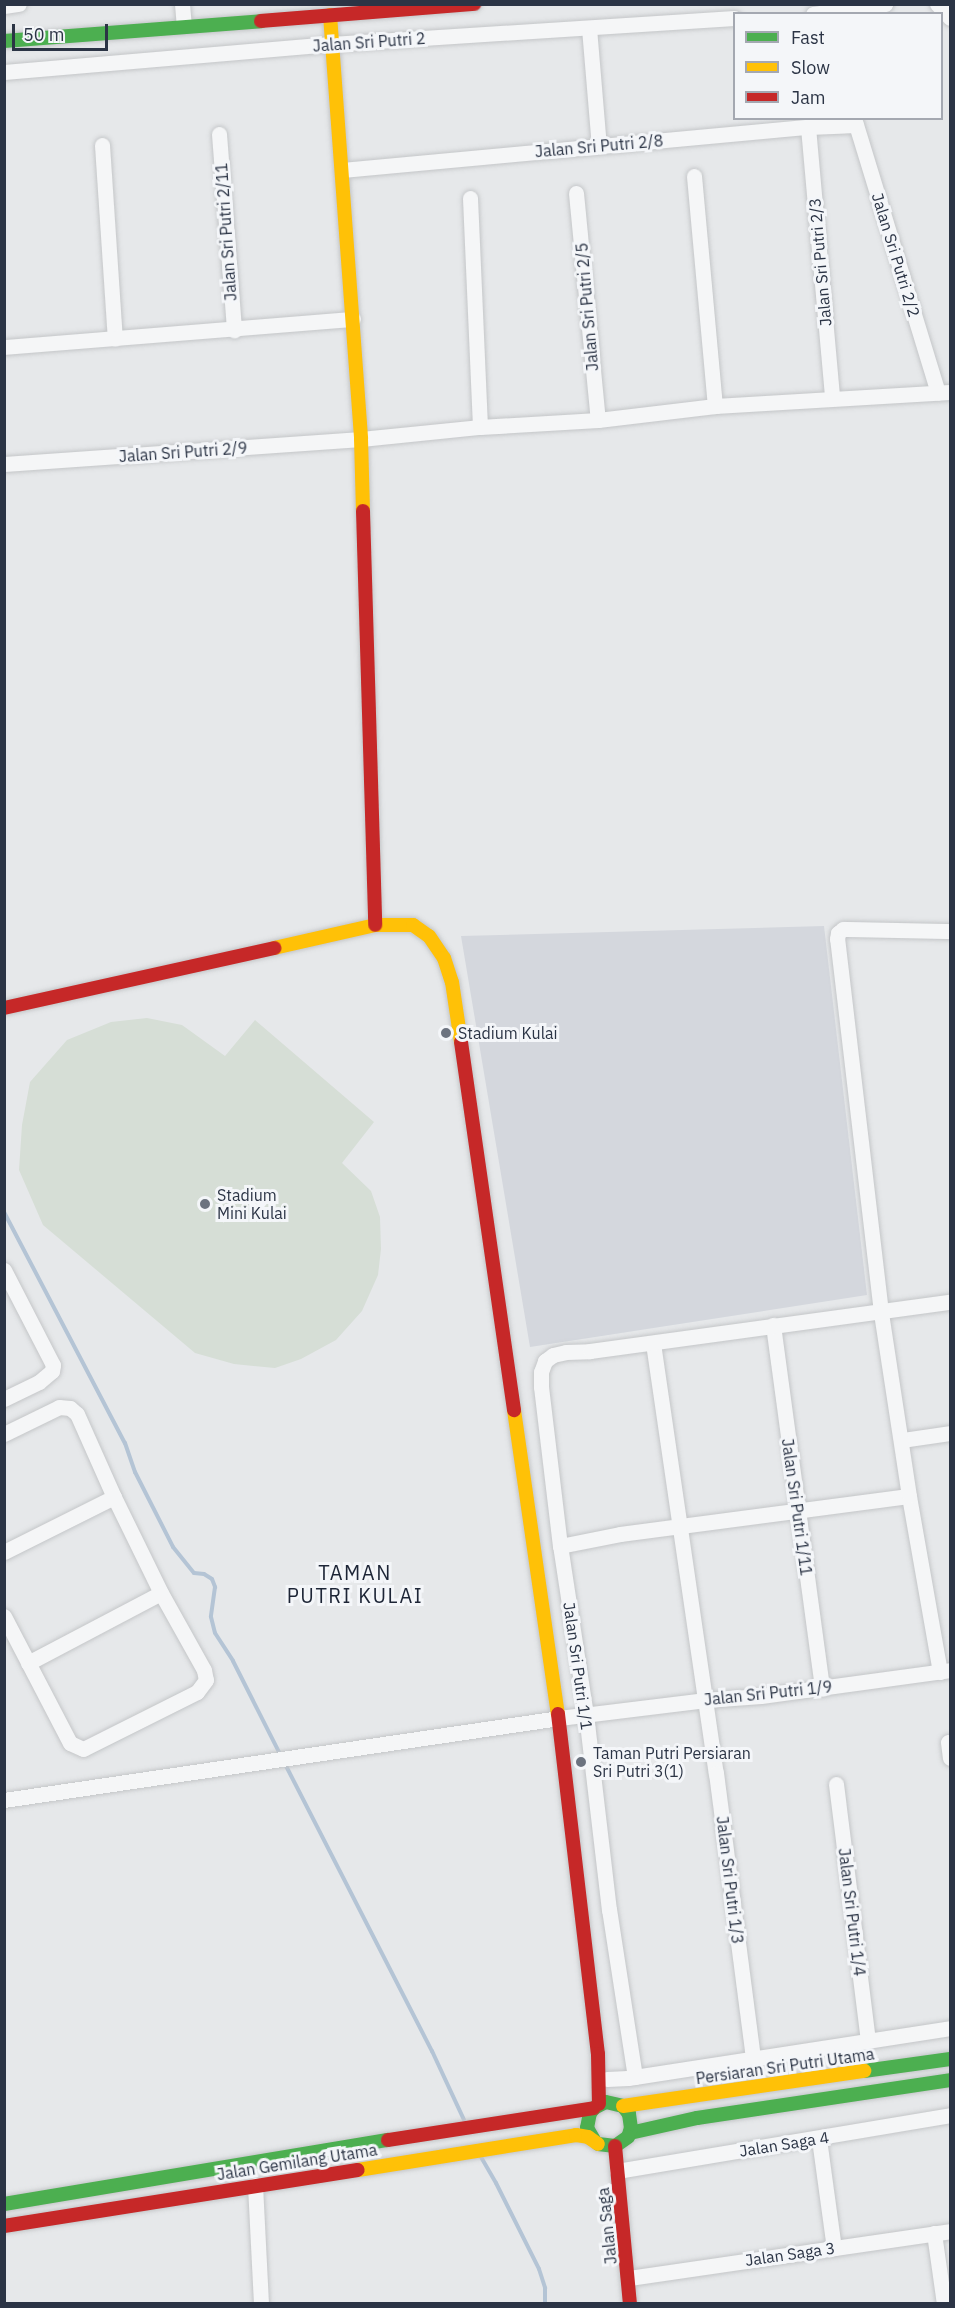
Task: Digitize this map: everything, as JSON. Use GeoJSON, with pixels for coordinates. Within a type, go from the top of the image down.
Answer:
{"type":"FeatureCollection","features":[{"type":"Feature","properties":{"kind":"street"},"geometry":{"type":"LineString","coordinates":[[4,6],[19,4]]}},
{"type":"Feature","properties":{"kind":"street"},"geometry":{"type":"LineString","coordinates":[[182,4],[184,26]]}},
{"type":"Feature","properties":{"kind":"street"},"geometry":{"type":"LineString","coordinates":[[4,41],[474,4]]}},
{"type":"Feature","properties":{"kind":"street"},"geometry":{"type":"LineString","coordinates":[[833,12],[885,4]]}},
{"type":"Feature","properties":{"kind":"street"},"geometry":{"type":"LineString","coordinates":[[937,4],[950,16]]}},
{"type":"Feature","properties":{"kind":"street"},"geometry":{"type":"LineString","coordinates":[[330,15],[361,439],[375,926]]}},
{"type":"Feature","properties":{"kind":"street","name":"Jalan Sri Putri 2"},"geometry":{"type":"LineString","coordinates":[[4,72],[331,44],[733,18]]}},
{"type":"Feature","properties":{"kind":"street"},"geometry":{"type":"LineString","coordinates":[[589,28],[599,146]]}},
{"type":"Feature","properties":{"kind":"street","name":"Jalan Sri Putri 2/8"},"geometry":{"type":"LineString","coordinates":[[342,170],[855,122]]}},
{"type":"Feature","properties":{"kind":"street","name":"Jalan Sri Putri 2/2"},"geometry":{"type":"LineString","coordinates":[[855,122],[944,392]]}},
{"type":"Feature","properties":{"kind":"street","name":"Jalan Sri Putri 2/3"},"geometry":{"type":"LineString","coordinates":[[808,127],[832,398]]}},
{"type":"Feature","properties":{"kind":"street","name":"Jalan Sri Putri 2/11"},"geometry":{"type":"LineString","coordinates":[[219,134],[234,330]]}},
{"type":"Feature","properties":{"kind":"street"},"geometry":{"type":"LineString","coordinates":[[102,145],[115,339]]}},
{"type":"Feature","properties":{"kind":"street"},"geometry":{"type":"LineString","coordinates":[[694,176],[715,406]]}},
{"type":"Feature","properties":{"kind":"street","name":"Jalan Sri Putri 2/5"},"geometry":{"type":"LineString","coordinates":[[576,193],[598,420]]}},
{"type":"Feature","properties":{"kind":"street"},"geometry":{"type":"LineString","coordinates":[[470,198],[480,427]]}},
{"type":"Feature","properties":{"kind":"street"},"geometry":{"type":"LineString","coordinates":[[4,347],[353,319]]}},
{"type":"Feature","properties":{"kind":"street","name":"Jalan Sri Putri 2/9"},"geometry":{"type":"LineString","coordinates":[[4,464],[598,420],[715,406],[944,392]]}},
{"type":"Feature","properties":{"kind":"street"},"geometry":{"type":"LineString","coordinates":[[4,1008],[375,926],[413,925],[421,929],[444,958],[452,982],[559,1718],[598,2054],[597,2106],[587,2120],[589,2134],[600,2145],[615,2146],[624,2141],[630,2133],[631,2118],[620,2105],[598,2054]]}},
{"type":"Feature","properties":{"kind":"street"},"geometry":{"type":"LineString","coordinates":[[945,1671],[909,1496],[881,1312],[838,933],[843,929],[951,931]]}},
{"type":"Feature","properties":{"kind":"street"},"geometry":{"type":"LineString","coordinates":[[4,1399],[47,1376],[53,1365],[51,1356],[5,1274]]}},
{"type":"Feature","properties":{"kind":"street"},"geometry":{"type":"LineString","coordinates":[[653,1343],[951,1302]]}},
{"type":"Feature","properties":{"kind":"street","name":"Jalan Sri Putri 1/11"},"geometry":{"type":"LineString","coordinates":[[773,1325],[822,1689]]}},
{"type":"Feature","properties":{"kind":"street","name":"Jalan Sri Putri 1/1"},"geometry":{"type":"LineString","coordinates":[[635,2077],[609,1911],[586,1715],[560,1546],[541,1372],[545,1361],[553,1355],[653,1343]]}},
{"type":"Feature","properties":{"kind":"street","name":"Jalan Sri Putri 1/3"},"geometry":{"type":"LineString","coordinates":[[653,1343],[706,1700],[753,2060]]}},
{"type":"Feature","properties":{"kind":"street"},"geometry":{"type":"LineString","coordinates":[[4,1434],[59,1407],[70,1408],[77,1414],[114,1497],[161,1593],[204,1670],[206,1680],[197,1692],[83,1749],[70,1743],[4,1616]]}},
{"type":"Feature","properties":{"kind":"street"},"geometry":{"type":"LineString","coordinates":[[902,1440],[951,1433]]}},
{"type":"Feature","properties":{"kind":"street"},"geometry":{"type":"LineString","coordinates":[[560,1546],[620,1534],[797,1513],[909,1496]]}},
{"type":"Feature","properties":{"kind":"street"},"geometry":{"type":"LineString","coordinates":[[4,1552],[114,1497]]}},
{"type":"Feature","properties":{"kind":"street"},"geometry":{"type":"LineString","coordinates":[[28,1663],[161,1593]]}},
{"type":"Feature","properties":{"kind":"street","name":"Jalan Sri Putri 1/9"},"geometry":{"type":"LineString","coordinates":[[4,1800],[559,1718],[822,1689],[945,1671]]}},
{"type":"Feature","properties":{"kind":"street"},"geometry":{"type":"LineString","coordinates":[[948,1743],[951,1758]]}},
{"type":"Feature","properties":{"kind":"street","name":"Jalan Sri Putri 1/4"},"geometry":{"type":"LineString","coordinates":[[836,1784],[868,2040]]}},
{"type":"Feature","properties":{"kind":"street"},"geometry":{"type":"LineString","coordinates":[[607,2079],[753,2060],[951,2028]]}},
{"type":"Feature","properties":{"kind":"street","name":"Persiaran Sri Putri Utama"},"geometry":{"type":"LineString","coordinates":[[620,2105],[951,2059]]}},
{"type":"Feature","properties":{"kind":"street"},"geometry":{"type":"LineString","coordinates":[[630,2133],[697,2118],[951,2080]]}},
{"type":"Feature","properties":{"kind":"street"},"geometry":{"type":"LineString","coordinates":[[597,2106],[620,2105]]}},
{"type":"Feature","properties":{"kind":"street","name":"Jalan Gemilang Utama"},"geometry":{"type":"LineString","coordinates":[[4,2204],[73,2194],[255,2160],[597,2106]]}},
{"type":"Feature","properties":{"kind":"street","name":"Jalan Saga 4"},"geometry":{"type":"LineString","coordinates":[[617,2171],[819,2139],[951,2115]]}},
{"type":"Feature","properties":{"kind":"street","name":"Jalan Gemilang Utama"},"geometry":{"type":"LineString","coordinates":[[4,2226],[576,2135],[594,2140]]}},
{"type":"Feature","properties":{"kind":"street"},"geometry":{"type":"LineString","coordinates":[[819,2139],[834,2248]]}},
{"type":"Feature","properties":{"kind":"street","name":"Jalan Saga"},"geometry":{"type":"LineString","coordinates":[[615,2146],[630,2304]]}},
{"type":"Feature","properties":{"kind":"street"},"geometry":{"type":"LineString","coordinates":[[255,2185],[261,2304]]}},
{"type":"Feature","properties":{"kind":"street","name":"Jalan Saga 3"},"geometry":{"type":"LineString","coordinates":[[629,2278],[951,2231]]}},
{"type":"Feature","properties":{"kind":"street"},"geometry":{"type":"LineString","coordinates":[[934,2233],[944,2304]]}},
{"type":"Feature","properties":{"kind":"shaded area"},"geometry":{"type":"Polygon","coordinates":[[[824,926],[867,1295],[530,1347],[461,936],[824,926]]]}},
{"type":"Feature","properties":{"kind":"shaded area","name":"Stadium Mini Kulai"},"geometry":{"type":"Polygon","coordinates":[[[147,1018],[182,1025],[225,1056],[255,1020],[374,1122],[342,1163],[371,1191],[380,1217],[381,1249],[378,1275],[362,1311],[336,1340],[301,1359],[275,1368],[234,1364],[195,1353],[43,1225],[19,1170],[22,1125],[30,1082],[67,1040],[111,1022],[147,1018]]]}},
{"type":"Feature","properties":{"kind":"waterway"},"geometry":{"type":"LineString","coordinates":[[4,1212],[125,1443],[135,1472],[173,1547],[194,1573],[204,1574],[212,1579],[215,1587],[211,1617],[215,1633],[233,1661],[281,1756]]}},
{"type":"Feature","properties":{"kind":"waterway"},"geometry":{"type":"LineString","coordinates":[[284,1762],[432,2051],[464,2120]]}},
{"type":"Feature","properties":{"kind":"waterway"},"geometry":{"type":"LineString","coordinates":[[481,2157],[539,2269],[545,2288],[545,2304]]}},
{"type":"Feature","properties":{"kind":"traffic: fast"},"geometry":{"type":"LineString","coordinates":[[4,41],[261,21]]}},
{"type":"Feature","properties":{"kind":"traffic: fast"},"geometry":{"type":"LineString","coordinates":[[864,2071],[950,2059]]}},
{"type":"Feature","properties":{"kind":"traffic: fast"},"geometry":{"type":"LineString","coordinates":[[630,2133],[697,2118],[950,2080]]}},
{"type":"Feature","properties":{"kind":"traffic: fast"},"geometry":{"type":"LineString","coordinates":[[594,2140],[587,2128],[590,2113],[594,2108],[606,2102],[623,2106],[629,2114],[631,2128],[628,2137],[615,2146],[598,2144]]}},
{"type":"Feature","properties":{"kind":"traffic: fast"},"geometry":{"type":"LineString","coordinates":[[4,2204],[388,2140]]}},
{"type":"Feature","properties":{"kind":"traffic: slow"},"geometry":{"type":"LineString","coordinates":[[330,15],[361,439],[363,511]]}},
{"type":"Feature","properties":{"kind":"traffic: slow"},"geometry":{"type":"LineString","coordinates":[[274,948],[375,925],[413,925],[429,936],[444,958],[452,982],[461,1042]]}},
{"type":"Feature","properties":{"kind":"traffic: slow"},"geometry":{"type":"LineString","coordinates":[[514,1410],[558,1714]]}},
{"type":"Feature","properties":{"kind":"traffic: slow"},"geometry":{"type":"LineString","coordinates":[[623,2106],[864,2071]]}},
{"type":"Feature","properties":{"kind":"traffic: slow"},"geometry":{"type":"LineString","coordinates":[[358,2170],[576,2135],[588,2137],[598,2144]]}},
{"type":"Feature","properties":{"kind":"traffic: jam"},"geometry":{"type":"LineString","coordinates":[[261,21],[474,4]]}},
{"type":"Feature","properties":{"kind":"traffic: jam"},"geometry":{"type":"LineString","coordinates":[[363,511],[375,925]]}},
{"type":"Feature","properties":{"kind":"traffic: jam"},"geometry":{"type":"LineString","coordinates":[[4,1008],[274,948]]}},
{"type":"Feature","properties":{"kind":"traffic: jam"},"geometry":{"type":"LineString","coordinates":[[461,1042],[514,1410]]}},
{"type":"Feature","properties":{"kind":"traffic: jam"},"geometry":{"type":"LineString","coordinates":[[558,1714],[598,2054],[599,2104]]}},
{"type":"Feature","properties":{"kind":"traffic: jam"},"geometry":{"type":"LineString","coordinates":[[388,2140],[594,2108]]}},
{"type":"Feature","properties":{"kind":"traffic: jam"},"geometry":{"type":"LineString","coordinates":[[615,2146],[630,2304]]}},
{"type":"Feature","properties":{"kind":"traffic: jam"},"geometry":{"type":"LineString","coordinates":[[4,2226],[358,2170]]}},
{"type":"Feature","properties":{"kind":"place","name":"Stadium Kulai"},"geometry":{"type":"Point","coordinates":[446,1033]}},
{"type":"Feature","properties":{"kind":"place","name":"Stadium Mini Kulai"},"geometry":{"type":"Point","coordinates":[205,1204]}},
{"type":"Feature","properties":{"kind":"place","name":"Taman Putri Persiaran Sri Putri 3(1)"},"geometry":{"type":"Point","coordinates":[581,1762]}},
{"type":"Feature","properties":{"kind":"district","name":"TAMAN PUTRI KULAI"},"geometry":{"type":"Point","coordinates":[355,1584]}}]}
